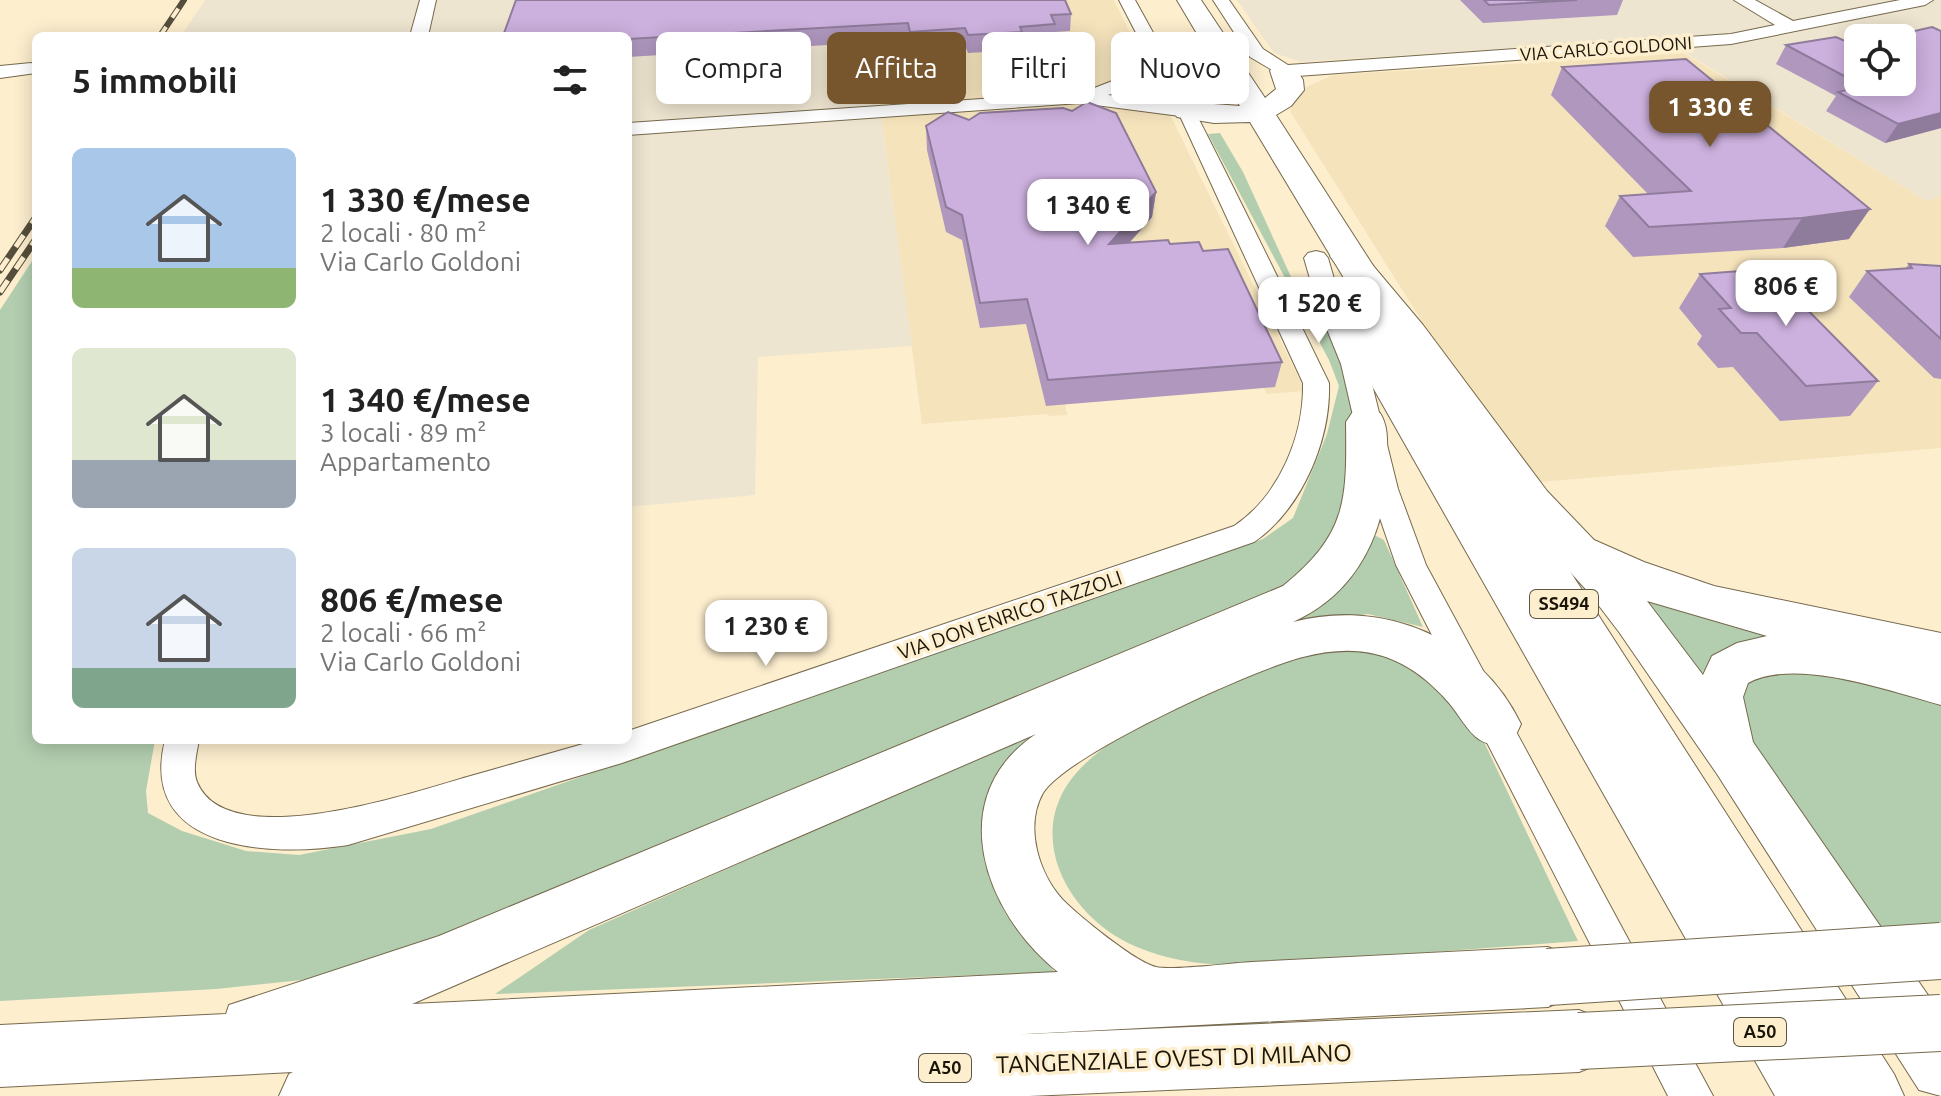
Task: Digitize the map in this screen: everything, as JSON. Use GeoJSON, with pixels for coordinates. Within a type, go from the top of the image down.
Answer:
{"type":"FeatureCollection","features":[{"type":"Feature","properties":{"kind":"main road","name":"SS494"},"geometry":{"type":"LineString","coordinates":[[1164,0],[1192,32]]}},
{"type":"Feature","properties":{"kind":"main road","name":"SS494"},"geometry":{"type":"LineString","coordinates":[[1189,0],[1199,32]]}},
{"type":"Feature","properties":{"kind":"main road"},"geometry":{"type":"LineString","coordinates":[[1249,52],[1256,53]]}},
{"type":"Feature","properties":{"kind":"main road"},"geometry":{"type":"LineString","coordinates":[[1187,111],[1244,113],[1284,99],[1290,90],[1284,71]]}},
{"type":"Feature","properties":{"kind":"main road","name":"SS494"},"geometry":{"type":"LineString","coordinates":[[1239,104],[1331,257],[1810,1096]]}},
{"type":"Feature","properties":{"kind":"main road","name":"SS494"},"geometry":{"type":"LineString","coordinates":[[1331,257],[1872,1096]]}},
{"type":"Feature","properties":{"kind":"main road"},"geometry":{"type":"LineString","coordinates":[[1331,257],[1410,333],[1513,478],[1635,619],[1735,758],[1941,1068]]}},
{"type":"Feature","properties":{"kind":"main road"},"geometry":{"type":"LineString","coordinates":[[155,1050],[300,1014],[419,973],[1299,599],[1333,569],[1355,539],[1366,493],[1366,422]]}},
{"type":"Feature","properties":{"kind":"main road"},"geometry":{"type":"LineString","coordinates":[[1572,545],[1593,559],[1645,581],[1717,604],[1941,653]]}},
{"type":"Feature","properties":{"kind":"main road"},"geometry":{"type":"LineString","coordinates":[[1151,998],[1063,942],[1039,916],[1023,892],[1010,849],[1011,810],[1022,781],[1038,762],[1056,749],[1119,716],[1229,665],[1293,640],[1336,632],[1363,632],[1392,638],[1429,655],[1465,686],[1496,724]]}},
{"type":"Feature","properties":{"kind":"main road"},"geometry":{"type":"LineString","coordinates":[[1735,758],[1718,708],[1719,685],[1727,669],[1745,659],[1769,653],[1812,655],[1941,685]]}},
{"type":"Feature","properties":{"kind":"main road"},"geometry":{"type":"LineString","coordinates":[[0,1056],[1548,977],[1941,951]]}},
{"type":"Feature","properties":{"kind":"main road","name":"TANGENZIALE OVEST DI MILANO"},"geometry":{"type":"LineString","coordinates":[[311,1096],[1941,1023]]}},
{"type":"Feature","properties":{"kind":"street"},"geometry":{"type":"LineString","coordinates":[[420,32],[428,0]]}},
{"type":"Feature","properties":{"kind":"street"},"geometry":{"type":"LineString","coordinates":[[1127,0],[1145,32]]}},
{"type":"Feature","properties":{"kind":"street"},"geometry":{"type":"LineString","coordinates":[[1221,0],[1256,53],[1284,71]]}},
{"type":"Feature","properties":{"kind":"street"},"geometry":{"type":"LineString","coordinates":[[1742,0],[1793,28]]}},
{"type":"Feature","properties":{"kind":"street","name":"VIA CARLO GOLDONI"},"geometry":{"type":"LineString","coordinates":[[1284,71],[1731,39],[1925,0]]}},
{"type":"Feature","properties":{"kind":"street"},"geometry":{"type":"LineString","coordinates":[[0,72],[31,69]]}},
{"type":"Feature","properties":{"kind":"street"},"geometry":{"type":"LineString","coordinates":[[1095,99],[1187,111]]}},
{"type":"Feature","properties":{"kind":"street"},"geometry":{"type":"LineString","coordinates":[[632,129],[982,104]]}},
{"type":"Feature","properties":{"kind":"street"},"geometry":{"type":"LineString","coordinates":[[1183,104],[1187,111]]}},
{"type":"Feature","properties":{"kind":"street","name":"VIA DON ENRICO TAZZOLI"},"geometry":{"type":"LineString","coordinates":[[181,744],[177,772],[181,791],[192,806],[223,823],[247,831],[295,834],[329,832],[387,818],[622,748],[1250,532],[1267,519],[1279,504],[1312,429],[1317,405],[1313,375],[1187,111]]}},
{"type":"Feature","properties":{"kind":"street"},"geometry":{"type":"LineString","coordinates":[[1331,257],[1331,310],[1354,364],[1387,498],[1411,565],[1691,1096]]}},
{"type":"Feature","properties":{"kind":"shaded area"},"geometry":{"type":"Polygon","coordinates":[[[205,0],[889,0],[894,32],[827,32],[827,104],[880,104],[912,346],[758,357],[755,495],[632,507],[632,32],[184,32],[205,0]]]}},
{"type":"Feature","properties":{"kind":"shaded area"},"geometry":{"type":"Polygon","coordinates":[[[889,0],[1114,0],[1130,32],[1111,32],[1111,104],[1165,104],[1305,391],[1267,394],[1264,388],[1065,404],[1067,415],[922,424],[880,104],[966,104],[966,32],[894,32],[889,0]]]}},
{"type":"Feature","properties":{"kind":"shaded area"},"geometry":{"type":"Polygon","coordinates":[[[1237,0],[1941,0],[1941,196],[1927,201],[1663,39],[1301,62],[1274,53],[1237,0]]]}},
{"type":"Feature","properties":{"kind":"shaded area"},"geometry":{"type":"Polygon","coordinates":[[[1684,53],[1927,201],[1941,196],[1941,448],[1540,482],[1447,361],[1291,113],[1291,105],[1300,90],[1333,75],[1684,53]]]}},
{"type":"Feature","properties":{"kind":"green space"},"geometry":{"type":"Polygon","coordinates":[[[1220,133],[1243,172],[1292,279],[1316,309],[1338,354],[1353,415],[1357,490],[1315,567],[1271,595],[539,900],[398,952],[302,980],[216,989],[0,1001],[0,310],[32,261],[32,744],[154,744],[146,791],[148,813],[182,831],[246,851],[299,855],[431,829],[1263,539],[1293,518],[1327,434],[1339,386],[1329,360],[1208,134],[1220,133]]]}},
{"type":"Feature","properties":{"kind":"green space"},"geometry":{"type":"Polygon","coordinates":[[[1374,535],[1384,540],[1423,627],[1368,614],[1314,622],[1019,776],[1043,956],[1055,972],[495,994],[589,930],[1276,626],[1374,535]]]}},
{"type":"Feature","properties":{"kind":"green space"},"geometry":{"type":"Polygon","coordinates":[[[1638,590],[1941,663],[1722,654],[1695,679],[1638,590]]]}},
{"type":"Feature","properties":{"kind":"green space"},"geometry":{"type":"Polygon","coordinates":[[[1313,646],[1401,649],[1476,725],[1578,941],[1251,966],[1222,965],[1179,960],[1137,947],[1111,933],[1088,914],[1070,892],[1058,867],[1053,840],[1055,814],[1066,787],[1086,763],[1138,726],[1313,646]]]}},
{"type":"Feature","properties":{"kind":"green space"},"geometry":{"type":"Polygon","coordinates":[[[1786,665],[1941,697],[1941,925],[1869,927],[1752,764],[1733,701],[1742,683],[1786,665]]]}},
{"type":"Feature","properties":{"kind":"building"},"geometry":{"type":"Polygon","coordinates":[[[516,0],[1065,0],[1071,14],[1051,15],[1055,24],[1020,27],[1022,32],[968,35],[965,28],[910,32],[908,23],[750,32],[656,32],[656,37],[632,39],[632,32],[504,32],[516,0]]]}},
{"type":"Feature","properties":{"kind":"building"},"geometry":{"type":"Polygon","coordinates":[[[1484,0],[1577,0],[1489,5],[1484,0]]]}},
{"type":"Feature","properties":{"kind":"building"},"geometry":{"type":"Polygon","coordinates":[[[1932,27],[1941,31],[1941,113],[1898,124],[1846,96],[1916,96],[1916,31],[1932,27]]]}},
{"type":"Feature","properties":{"kind":"building"},"geometry":{"type":"Polygon","coordinates":[[[1836,37],[1844,41],[1844,76],[1786,45],[1836,37]]]}},
{"type":"Feature","properties":{"kind":"building"},"geometry":{"type":"Polygon","coordinates":[[[1686,59],[1870,209],[1802,218],[1649,227],[1620,196],[1691,191],[1562,67],[1686,59]]]}},
{"type":"Feature","properties":{"kind":"building"},"geometry":{"type":"Polygon","coordinates":[[[1084,104],[1092,104],[1116,113],[1156,192],[1109,244],[1168,240],[1170,244],[1199,242],[1203,251],[1228,249],[1282,362],[1048,380],[1027,299],[980,303],[962,215],[946,207],[926,126],[948,112],[969,120],[980,113],[1063,108],[1072,111],[1084,104]]]}},
{"type":"Feature","properties":{"kind":"building"},"geometry":{"type":"Polygon","coordinates":[[[1909,264],[1941,266],[1941,339],[1867,271],[1912,268],[1909,264]]]}},
{"type":"Feature","properties":{"kind":"building"},"geometry":{"type":"Polygon","coordinates":[[[1767,269],[1878,381],[1806,386],[1757,333],[1741,333],[1719,309],[1731,308],[1700,274],[1767,269]]]}},
{"type":"Feature","properties":{"kind":"railway"},"geometry":{"type":"LineString","coordinates":[[163,32],[184,0]]}},
{"type":"Feature","properties":{"kind":"railway"},"geometry":{"type":"LineString","coordinates":[[0,270],[32,223]]}},
{"type":"Feature","properties":{"kind":"railway"},"geometry":{"type":"LineString","coordinates":[[0,292],[32,245]]}}]}
